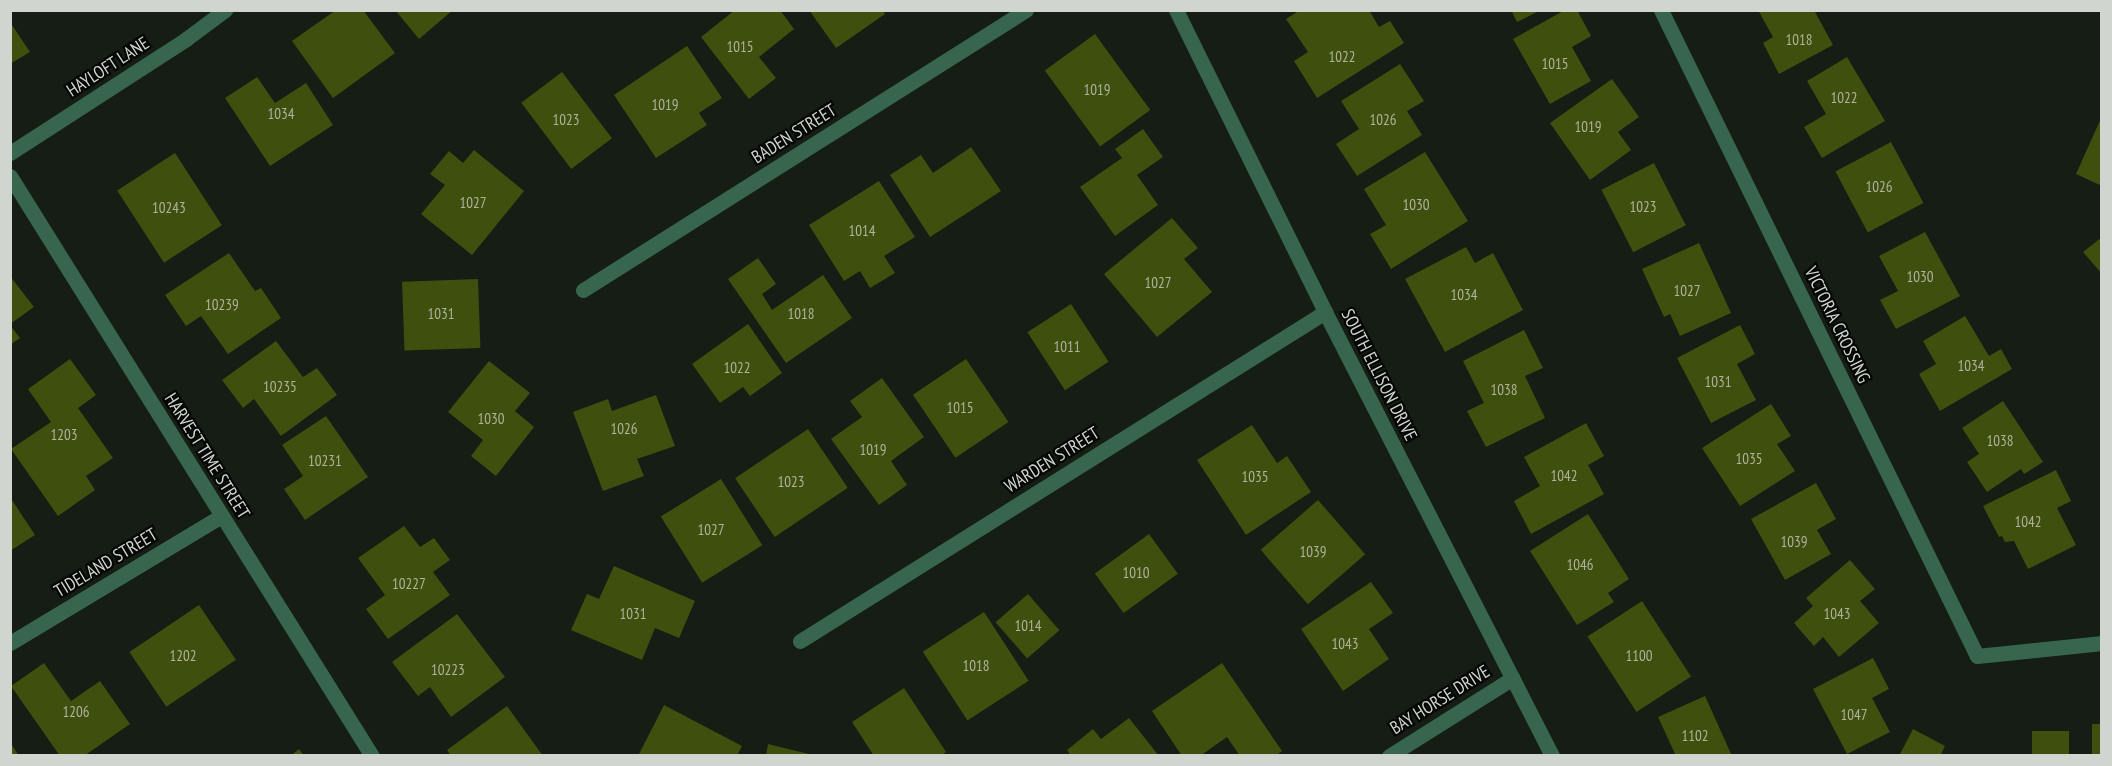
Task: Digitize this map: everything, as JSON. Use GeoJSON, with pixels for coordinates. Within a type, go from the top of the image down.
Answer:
{"type":"FeatureCollection","features":[{"type":"Feature","properties":{"kind":"street","name":"HAYLOFT LANE"},"geometry":{"type":"LineString","coordinates":[[10,153],[186,39],[225,10]]}},
{"type":"Feature","properties":{"kind":"street","name":"BADEN STREET"},"geometry":{"type":"LineString","coordinates":[[583,290],[1026,10]]}},
{"type":"Feature","properties":{"kind":"street","name":"SOUTH ELLISON DRIVE"},"geometry":{"type":"LineString","coordinates":[[1176,10],[1325,312],[1552,756]]}},
{"type":"Feature","properties":{"kind":"street","name":"VICTORIA CROSSING"},"geometry":{"type":"LineString","coordinates":[[1661,10],[1977,656],[2102,643]]}},
{"type":"Feature","properties":{"kind":"street","name":"HARVEST TIME STREET"},"geometry":{"type":"LineString","coordinates":[[10,176],[372,756]]}},
{"type":"Feature","properties":{"kind":"street","name":"WARDEN STREET"},"geometry":{"type":"LineString","coordinates":[[800,641],[1325,312]]}},
{"type":"Feature","properties":{"kind":"street","name":"TIDELAND STREET"},"geometry":{"type":"LineString","coordinates":[[10,644],[222,516]]}},
{"type":"Feature","properties":{"kind":"street","name":"BAY HORSE DRIVE"},"geometry":{"type":"LineString","coordinates":[[1389,756],[1513,678]]}},
{"type":"Feature","properties":{"kind":"building"},"geometry":{"type":"Polygon","coordinates":[[[336,10],[363,10],[395,53],[333,98],[292,41],[336,10]]]}},
{"type":"Feature","properties":{"kind":"building"},"geometry":{"type":"Polygon","coordinates":[[[395,10],[453,10],[419,39],[395,10]]]}},
{"type":"Feature","properties":{"kind":"building"},"geometry":{"type":"Polygon","coordinates":[[[735,10],[780,10],[794,29],[759,57],[776,78],[749,99],[701,37],[735,10]]]}},
{"type":"Feature","properties":{"kind":"building"},"geometry":{"type":"Polygon","coordinates":[[[809,10],[883,10],[885,14],[836,48],[809,10]]]}},
{"type":"Feature","properties":{"kind":"building"},"geometry":{"type":"Polygon","coordinates":[[[1300,10],[1369,10],[1379,27],[1390,21],[1404,43],[1317,98],[1294,61],[1308,52],[1286,19],[1300,10]]]}},
{"type":"Feature","properties":{"kind":"building"},"geometry":{"type":"Polygon","coordinates":[[[1511,10],[1541,10],[1517,22],[1511,10]]]}},
{"type":"Feature","properties":{"kind":"building"},"geometry":{"type":"Polygon","coordinates":[[[1565,10],[1577,10],[1591,36],[1572,47],[1591,81],[1550,104],[1513,39],[1565,10]]]}},
{"type":"Feature","properties":{"kind":"building"},"geometry":{"type":"Polygon","coordinates":[[[1758,10],[1814,10],[1833,45],[1779,74],[1763,43],[1773,37],[1758,10]]]}},
{"type":"Feature","properties":{"kind":"building"},"geometry":{"type":"Polygon","coordinates":[[[10,22],[30,52],[10,64],[10,22]]]}},
{"type":"Feature","properties":{"kind":"building"},"geometry":{"type":"Polygon","coordinates":[[[1095,34],[1150,110],[1100,146],[1045,70],[1095,34]]]}},
{"type":"Feature","properties":{"kind":"building"},"geometry":{"type":"Polygon","coordinates":[[[687,46],[722,98],[699,113],[707,125],[656,158],[614,95],[687,46]]]}},
{"type":"Feature","properties":{"kind":"building"},"geometry":{"type":"Polygon","coordinates":[[[1847,57],[1885,121],[1822,158],[1804,127],[1826,114],[1807,81],[1847,57]]]}},
{"type":"Feature","properties":{"kind":"building"},"geometry":{"type":"Polygon","coordinates":[[[1400,64],[1424,101],[1407,111],[1422,135],[1357,176],[1336,144],[1359,129],[1341,101],[1400,64]]]}},
{"type":"Feature","properties":{"kind":"building"},"geometry":{"type":"Polygon","coordinates":[[[562,72],[612,138],[571,169],[521,103],[562,72]]]}},
{"type":"Feature","properties":{"kind":"building"},"geometry":{"type":"Polygon","coordinates":[[[257,77],[275,103],[306,83],[333,125],[270,166],[225,98],[257,77]]]}},
{"type":"Feature","properties":{"kind":"building"},"geometry":{"type":"Polygon","coordinates":[[[1612,79],[1639,117],[1618,132],[1631,150],[1590,180],[1550,123],[1612,79]]]}},
{"type":"Feature","properties":{"kind":"building"},"geometry":{"type":"Polygon","coordinates":[[[2102,116],[2102,186],[2076,174],[2102,116]]]}},
{"type":"Feature","properties":{"kind":"building"},"geometry":{"type":"Polygon","coordinates":[[[1143,129],[1163,157],[1137,175],[1158,205],[1115,236],[1080,187],[1122,158],[1115,149],[1143,129]]]}},
{"type":"Feature","properties":{"kind":"building"},"geometry":{"type":"Polygon","coordinates":[[[1891,142],[1923,203],[1868,233],[1835,172],[1891,142]]]}},
{"type":"Feature","properties":{"kind":"building"},"geometry":{"type":"Polygon","coordinates":[[[971,147],[1001,191],[930,237],[890,175],[921,155],[933,173],[971,147]]]}},
{"type":"Feature","properties":{"kind":"building"},"geometry":{"type":"Polygon","coordinates":[[[474,150],[524,191],[472,255],[421,214],[445,185],[430,174],[449,151],[463,163],[474,150]]]}},
{"type":"Feature","properties":{"kind":"building"},"geometry":{"type":"Polygon","coordinates":[[[1425,152],[1468,221],[1391,269],[1370,234],[1386,225],[1364,189],[1425,152]]]}},
{"type":"Feature","properties":{"kind":"building"},"geometry":{"type":"Polygon","coordinates":[[[175,153],[222,225],[164,263],[117,191],[175,153]]]}},
{"type":"Feature","properties":{"kind":"building"},"geometry":{"type":"Polygon","coordinates":[[[1654,163],[1686,225],[1633,252],[1601,190],[1654,163]]]}},
{"type":"Feature","properties":{"kind":"building"},"geometry":{"type":"Polygon","coordinates":[[[879,181],[915,237],[884,256],[895,273],[870,288],[860,271],[844,281],[809,225],[879,181]]]}},
{"type":"Feature","properties":{"kind":"building"},"geometry":{"type":"Polygon","coordinates":[[[1172,218],[1198,248],[1184,259],[1212,292],[1157,337],[1104,274],[1172,218]]]}},
{"type":"Feature","properties":{"kind":"building"},"geometry":{"type":"Polygon","coordinates":[[[1925,232],[1960,296],[1896,329],[1880,300],[1898,291],[1879,256],[1925,232]]]}},
{"type":"Feature","properties":{"kind":"building"},"geometry":{"type":"Polygon","coordinates":[[[2102,237],[2102,274],[2083,252],[2102,237]]]}},
{"type":"Feature","properties":{"kind":"building"},"geometry":{"type":"Polygon","coordinates":[[[1699,243],[1731,313],[1680,336],[1670,314],[1664,317],[1642,269],[1699,243]]]}},
{"type":"Feature","properties":{"kind":"building"},"geometry":{"type":"Polygon","coordinates":[[[1466,247],[1475,263],[1493,253],[1523,310],[1445,352],[1405,279],[1466,247]]]}},
{"type":"Feature","properties":{"kind":"building"},"geometry":{"type":"Polygon","coordinates":[[[229,253],[255,291],[261,288],[281,318],[228,354],[201,316],[186,326],[165,295],[229,253]]]}},
{"type":"Feature","properties":{"kind":"building"},"geometry":{"type":"Polygon","coordinates":[[[758,258],[776,284],[762,294],[772,310],[823,275],[852,318],[786,363],[728,279],[758,258]]]}},
{"type":"Feature","properties":{"kind":"building"},"geometry":{"type":"Polygon","coordinates":[[[10,276],[34,307],[10,324],[10,276]]]}},
{"type":"Feature","properties":{"kind":"building"},"geometry":{"type":"Polygon","coordinates":[[[478,279],[480,348],[404,351],[402,282],[478,279]]]}},
{"type":"Feature","properties":{"kind":"building"},"geometry":{"type":"Polygon","coordinates":[[[1071,304],[1109,362],[1065,390],[1027,332],[1071,304]]]}},
{"type":"Feature","properties":{"kind":"building"},"geometry":{"type":"Polygon","coordinates":[[[1965,316],[1989,356],[2001,349],[2012,369],[1940,411],[1919,374],[1936,364],[1923,341],[1965,316]]]}},
{"type":"Feature","properties":{"kind":"building"},"geometry":{"type":"Polygon","coordinates":[[[748,324],[782,373],[750,396],[743,387],[720,403],[692,364],[748,324]]]}},
{"type":"Feature","properties":{"kind":"building"},"geometry":{"type":"Polygon","coordinates":[[[10,325],[20,338],[10,345],[10,325]]]}},
{"type":"Feature","properties":{"kind":"building"},"geometry":{"type":"Polygon","coordinates":[[[1740,325],[1755,354],[1737,364],[1756,400],[1711,423],[1677,358],[1740,325]]]}},
{"type":"Feature","properties":{"kind":"building"},"geometry":{"type":"Polygon","coordinates":[[[1524,330],[1543,368],[1525,376],[1545,418],[1486,447],[1467,411],[1484,403],[1463,361],[1524,330]]]}},
{"type":"Feature","properties":{"kind":"building"},"geometry":{"type":"Polygon","coordinates":[[[276,341],[303,377],[317,368],[337,395],[281,436],[254,399],[243,408],[222,380],[276,341]]]}},
{"type":"Feature","properties":{"kind":"building"},"geometry":{"type":"Polygon","coordinates":[[[70,359],[96,395],[78,408],[113,458],[86,476],[95,490],[58,516],[11,449],[51,422],[28,389],[70,359]]]}},
{"type":"Feature","properties":{"kind":"building"},"geometry":{"type":"Polygon","coordinates":[[[966,359],[1008,422],[955,458],[913,395],[966,359]]]}},
{"type":"Feature","properties":{"kind":"building"},"geometry":{"type":"Polygon","coordinates":[[[489,361],[530,393],[515,411],[534,427],[496,476],[471,456],[483,440],[448,412],[489,361]]]}},
{"type":"Feature","properties":{"kind":"building"},"geometry":{"type":"Polygon","coordinates":[[[882,378],[924,437],[891,461],[907,485],[879,505],[831,439],[862,417],[850,401],[882,378]]]}},
{"type":"Feature","properties":{"kind":"building"},"geometry":{"type":"Polygon","coordinates":[[[656,395],[675,446],[637,459],[644,476],[603,491],[573,412],[608,399],[612,411],[656,395]]]}},
{"type":"Feature","properties":{"kind":"building"},"geometry":{"type":"Polygon","coordinates":[[[2003,401],[2043,462],[2024,474],[2021,469],[1987,492],[1967,462],[1979,454],[1962,428],[2003,401]]]}},
{"type":"Feature","properties":{"kind":"building"},"geometry":{"type":"Polygon","coordinates":[[[1771,404],[1791,436],[1777,444],[1795,471],[1740,506],[1702,448],[1771,404]]]}},
{"type":"Feature","properties":{"kind":"building"},"geometry":{"type":"Polygon","coordinates":[[[326,416],[368,477],[305,520],[284,489],[303,476],[282,445],[326,416]]]}},
{"type":"Feature","properties":{"kind":"building"},"geometry":{"type":"Polygon","coordinates":[[[1586,423],[1604,456],[1588,465],[1604,494],[1531,534],[1514,501],[1540,486],[1524,457],[1586,423]]]}},
{"type":"Feature","properties":{"kind":"building"},"geometry":{"type":"Polygon","coordinates":[[[1252,425],[1277,463],[1287,456],[1311,492],[1246,535],[1197,460],[1252,425]]]}},
{"type":"Feature","properties":{"kind":"building"},"geometry":{"type":"Polygon","coordinates":[[[808,429],[848,488],[775,537],[735,478],[808,429]]]}},
{"type":"Feature","properties":{"kind":"building"},"geometry":{"type":"Polygon","coordinates":[[[2056,470],[2071,501],[2057,508],[2076,545],[2028,569],[2014,541],[2005,542],[2002,536],[1999,537],[1983,506],[2056,470]]]}},
{"type":"Feature","properties":{"kind":"building"},"geometry":{"type":"Polygon","coordinates":[[[721,479],[762,545],[702,583],[661,517],[721,479]]]}},
{"type":"Feature","properties":{"kind":"building"},"geometry":{"type":"Polygon","coordinates":[[[1816,483],[1836,519],[1817,530],[1831,554],[1785,580],[1751,519],[1816,483]]]}},
{"type":"Feature","properties":{"kind":"building"},"geometry":{"type":"Polygon","coordinates":[[[10,497],[35,535],[10,551],[10,497]]]}},
{"type":"Feature","properties":{"kind":"building"},"geometry":{"type":"Polygon","coordinates":[[[1318,500],[1365,554],[1308,604],[1261,550],[1318,500]]]}},
{"type":"Feature","properties":{"kind":"building"},"geometry":{"type":"Polygon","coordinates":[[[1588,514],[1629,579],[1608,593],[1614,602],[1577,625],[1530,551],[1588,514]]]}},
{"type":"Feature","properties":{"kind":"building"},"geometry":{"type":"Polygon","coordinates":[[[404,526],[420,547],[434,538],[450,560],[433,572],[450,595],[388,639],[366,609],[385,595],[358,558],[404,526]]]}},
{"type":"Feature","properties":{"kind":"building"},"geometry":{"type":"Polygon","coordinates":[[[1149,534],[1178,574],[1124,613],[1095,573],[1149,534]]]}},
{"type":"Feature","properties":{"kind":"building"},"geometry":{"type":"Polygon","coordinates":[[[1850,560],[1875,589],[1860,601],[1879,623],[1839,657],[1823,637],[1814,646],[1794,623],[1813,606],[1806,598],[1850,560]]]}},
{"type":"Feature","properties":{"kind":"building"},"geometry":{"type":"Polygon","coordinates":[[[614,566],[695,601],[679,638],[655,628],[642,660],[571,630],[587,594],[599,599],[614,566]]]}},
{"type":"Feature","properties":{"kind":"building"},"geometry":{"type":"Polygon","coordinates":[[[1371,582],[1393,613],[1369,629],[1389,659],[1343,691],[1301,629],[1371,582]]]}},
{"type":"Feature","properties":{"kind":"building"},"geometry":{"type":"Polygon","coordinates":[[[1028,594],[1059,630],[1027,658],[996,622],[1028,594]]]}},
{"type":"Feature","properties":{"kind":"building"},"geometry":{"type":"Polygon","coordinates":[[[1642,601],[1691,676],[1637,712],[1587,636],[1642,601]]]}},
{"type":"Feature","properties":{"kind":"building"},"geometry":{"type":"Polygon","coordinates":[[[199,605],[236,660],[166,707],[129,652],[199,605]]]}},
{"type":"Feature","properties":{"kind":"building"},"geometry":{"type":"Polygon","coordinates":[[[984,612],[1029,681],[967,721],[923,652],[984,612]]]}},
{"type":"Feature","properties":{"kind":"building"},"geometry":{"type":"Polygon","coordinates":[[[457,614],[505,677],[451,717],[430,687],[418,696],[392,662],[457,614]]]}},
{"type":"Feature","properties":{"kind":"building"},"geometry":{"type":"Polygon","coordinates":[[[1873,658],[1889,689],[1872,698],[1890,732],[1847,754],[1813,689],[1873,658]]]}},
{"type":"Feature","properties":{"kind":"building"},"geometry":{"type":"Polygon","coordinates":[[[44,663],[71,701],[100,681],[130,724],[84,756],[60,756],[11,686],[44,663]]]}},
{"type":"Feature","properties":{"kind":"building"},"geometry":{"type":"Polygon","coordinates":[[[1222,663],[1282,751],[1275,756],[1240,756],[1227,737],[1200,756],[1182,756],[1152,711],[1222,663]]]}},
{"type":"Feature","properties":{"kind":"building"},"geometry":{"type":"Polygon","coordinates":[[[904,688],[946,752],[941,756],[874,756],[852,722],[904,688]]]}},
{"type":"Feature","properties":{"kind":"building"},"geometry":{"type":"Polygon","coordinates":[[[1705,696],[1732,756],[1676,756],[1658,717],[1705,696]]]}},
{"type":"Feature","properties":{"kind":"building"},"geometry":{"type":"Polygon","coordinates":[[[664,705],[742,746],[737,756],[638,756],[664,705]]]}},
{"type":"Feature","properties":{"kind":"building"},"geometry":{"type":"Polygon","coordinates":[[[507,706],[543,756],[451,756],[447,750],[507,706]]]}},
{"type":"Feature","properties":{"kind":"building"},"geometry":{"type":"Polygon","coordinates":[[[1129,718],[1159,756],[1071,756],[1067,750],[1093,729],[1101,739],[1129,718]]]}},
{"type":"Feature","properties":{"kind":"building"},"geometry":{"type":"Polygon","coordinates":[[[2092,724],[2102,724],[2102,756],[2092,756],[2092,724]]]}},
{"type":"Feature","properties":{"kind":"building"},"geometry":{"type":"Polygon","coordinates":[[[1913,729],[1945,746],[1940,756],[1899,756],[1913,729]]]}},
{"type":"Feature","properties":{"kind":"building"},"geometry":{"type":"Polygon","coordinates":[[[2032,731],[2069,731],[2069,756],[2032,756],[2032,731]]]}},
{"type":"Feature","properties":{"kind":"building"},"geometry":{"type":"Polygon","coordinates":[[[10,742],[19,756],[10,756],[10,742]]]}},
{"type":"Feature","properties":{"kind":"building"},"geometry":{"type":"Polygon","coordinates":[[[768,744],[809,754],[809,756],[766,756],[768,744]]]}},
{"type":"Feature","properties":{"kind":"building"},"geometry":{"type":"Polygon","coordinates":[[[299,749],[304,756],[290,756],[299,749]]]}}]}
